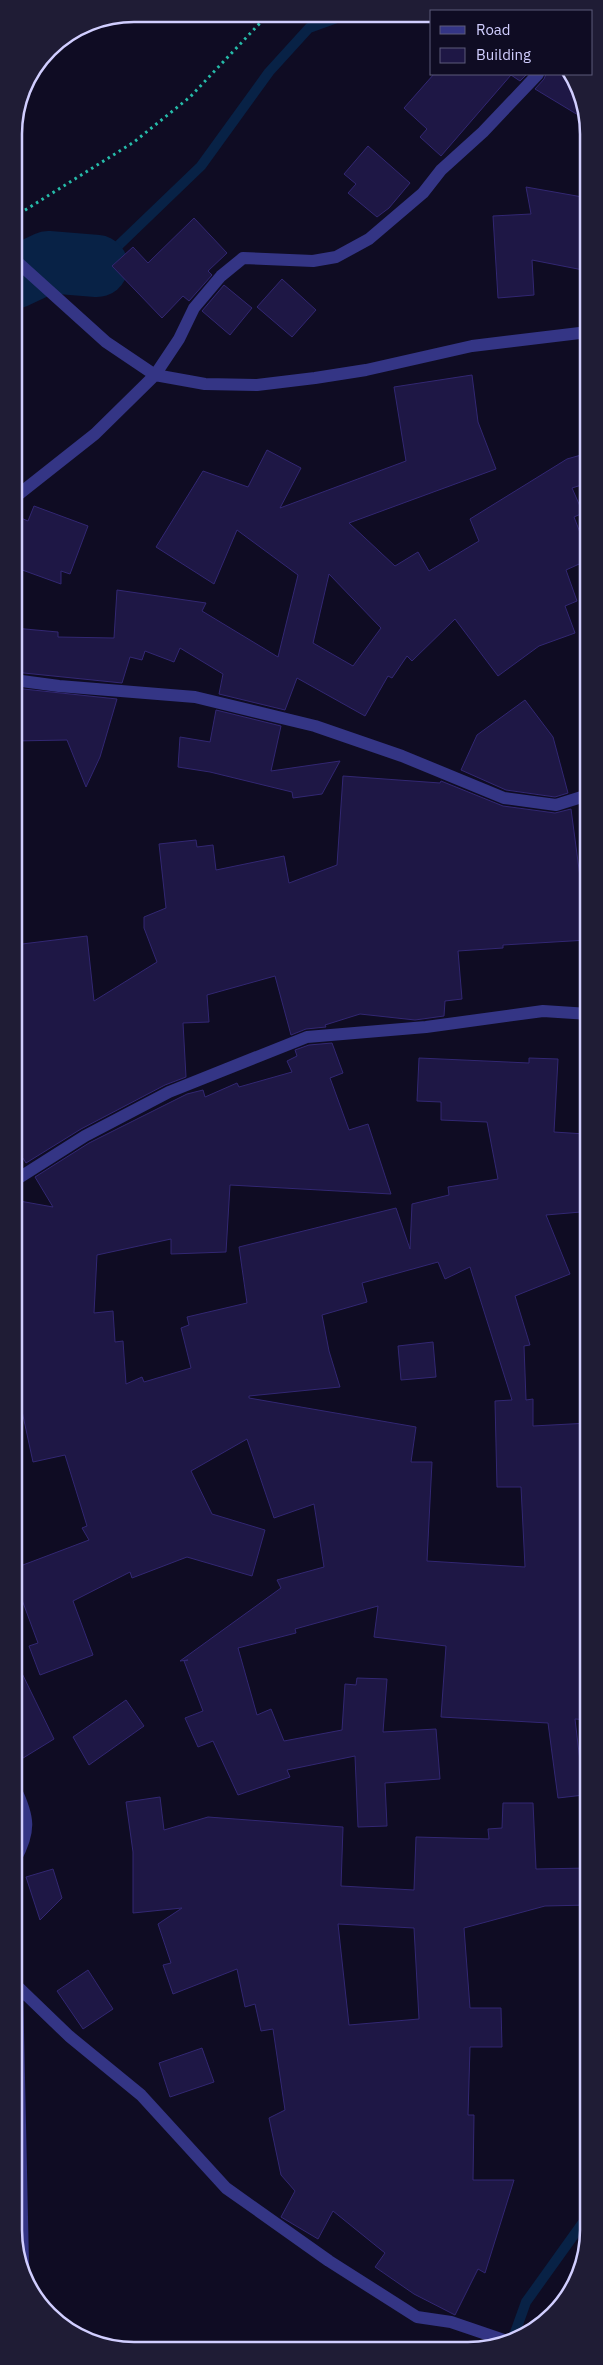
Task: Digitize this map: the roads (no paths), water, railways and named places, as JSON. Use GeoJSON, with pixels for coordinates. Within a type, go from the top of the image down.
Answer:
{"type":"FeatureCollection","features":[{"type":"Feature","properties":{"kind":"street"},"geometry":{"type":"LineString","coordinates":[[23,491],[95,434],[155,375],[179,339],[194,308],[221,276],[243,258],[314,261],[336,257],[369,239],[424,193],[441,170],[483,132],[537,75]]}},
{"type":"Feature","properties":{"kind":"street"},"geometry":{"type":"LineString","coordinates":[[23,267],[106,342],[155,375],[205,384],[257,385],[366,370],[472,346],[580,333]]}},
{"type":"Feature","properties":{"kind":"street"},"geometry":{"type":"LineString","coordinates":[[23,681],[195,697],[315,726],[402,756],[504,798],[556,805],[580,798]]}},
{"type":"Feature","properties":{"kind":"street"},"geometry":{"type":"LineString","coordinates":[[23,1176],[85,1136],[169,1092],[307,1037],[426,1027],[543,1011],[580,1013]]}},
{"type":"Feature","properties":{"kind":"street"},"geometry":{"type":"LineString","coordinates":[[22,1804],[26,1840],[22,1847]]}},
{"type":"Feature","properties":{"kind":"street"},"geometry":{"type":"LineString","coordinates":[[22,1990],[68,2036],[141,2095],[226,2188],[329,2261],[417,2317],[451,2322],[500,2338]]}},
{"type":"Feature","properties":{"kind":"waterway"},"geometry":{"type":"LineString","coordinates":[[97,266],[201,166],[269,72],[309,28],[324,22]]}},
{"type":"Feature","properties":{"kind":"waterway"},"geometry":{"type":"LineString","coordinates":[[23,274],[48,262],[97,266]]}},
{"type":"Feature","properties":{"kind":"waterway"},"geometry":{"type":"LineString","coordinates":[[515,2333],[526,2302],[580,2227]]}}]}
